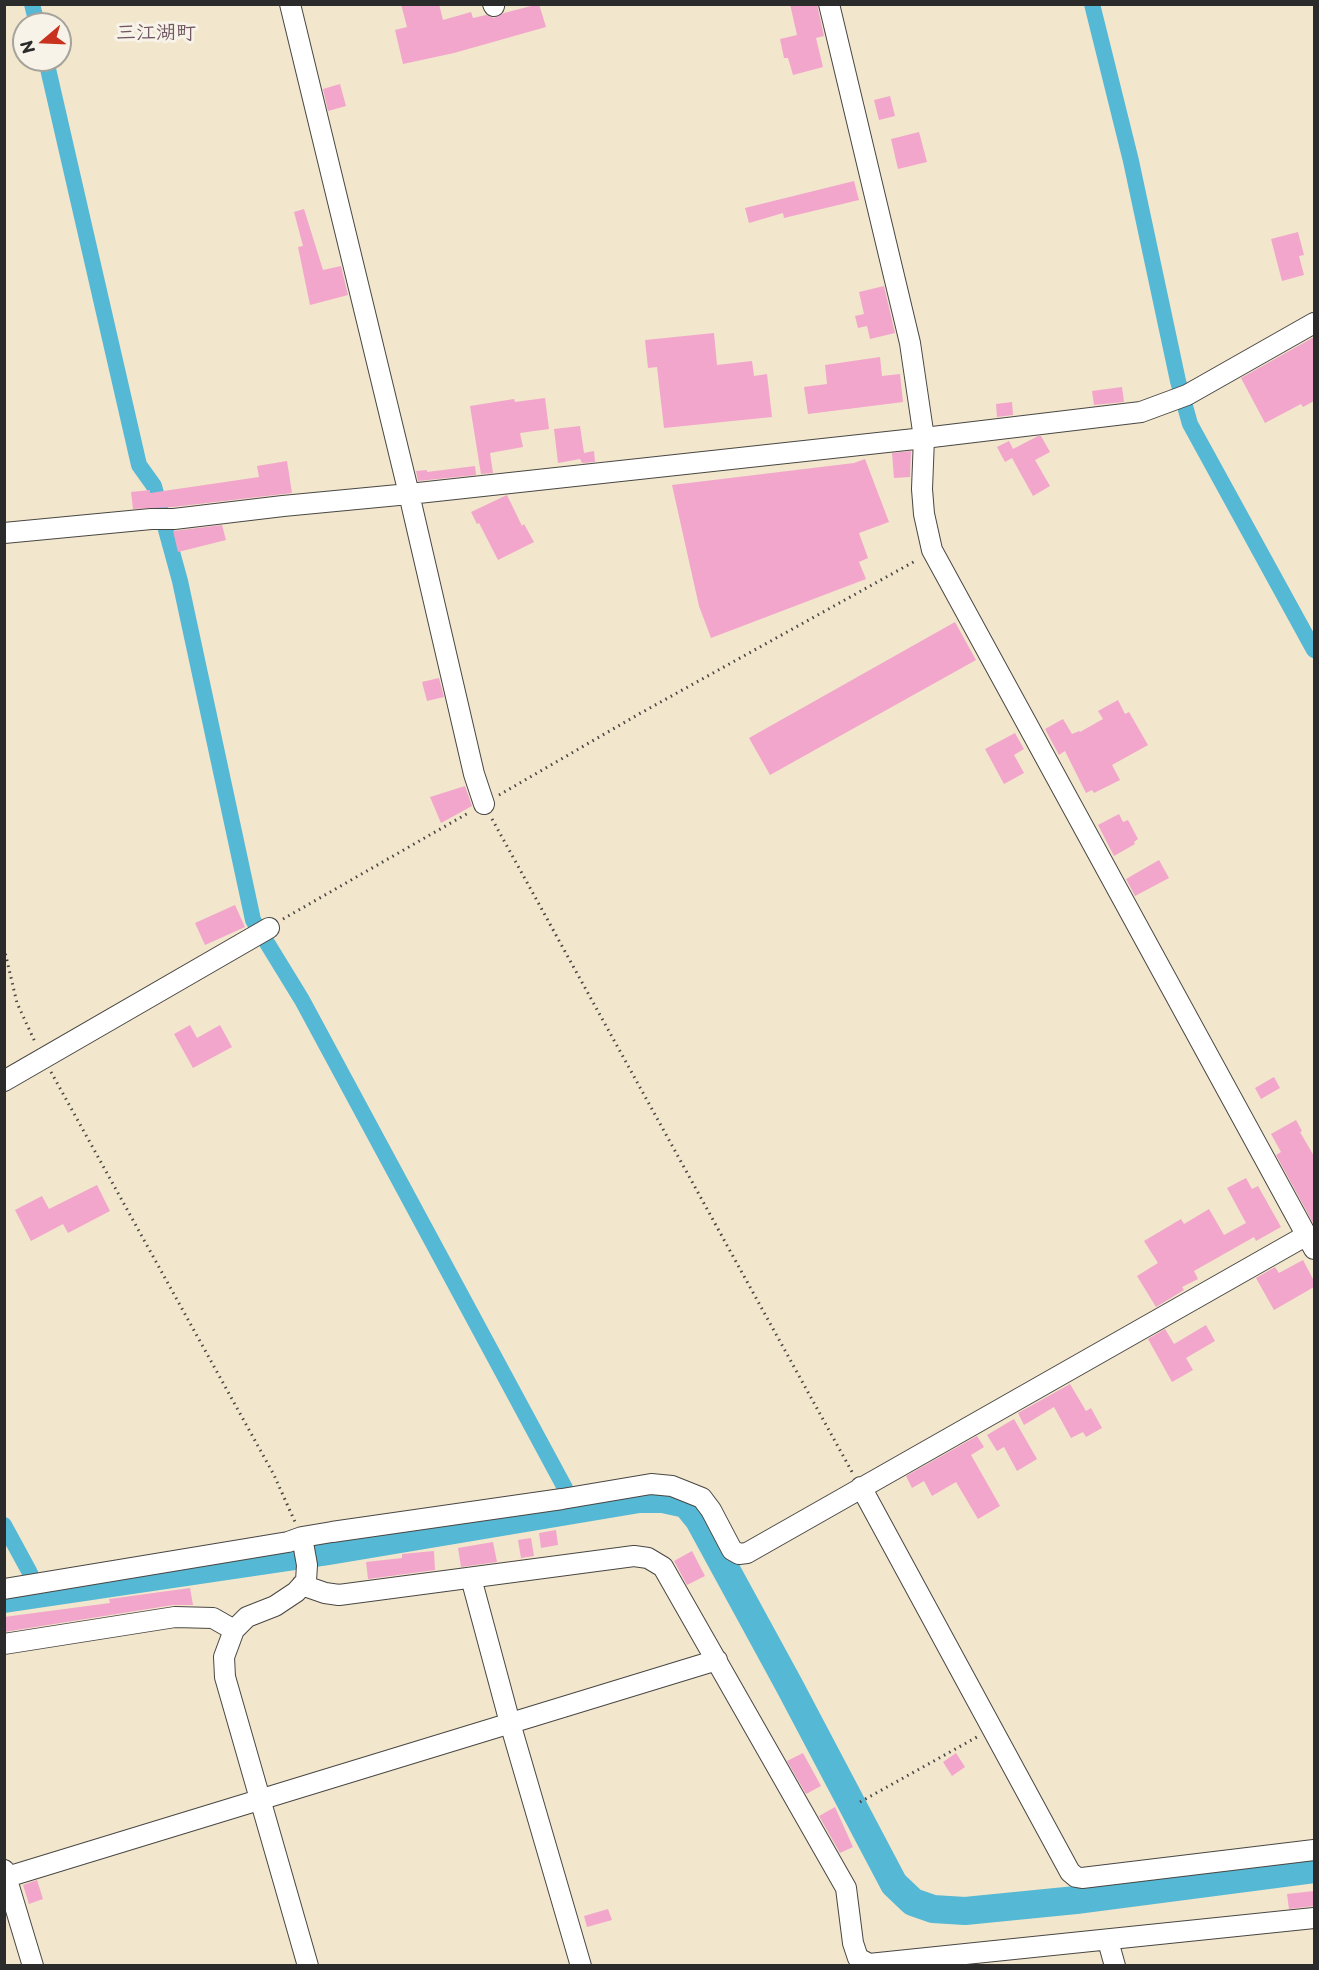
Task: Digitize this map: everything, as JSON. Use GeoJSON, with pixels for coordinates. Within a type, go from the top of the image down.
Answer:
{"type":"FeatureCollection","features":[{"type":"Feature","properties":{"kind":"street"},"geometry":{"type":"LineString","coordinates":[[290,4],[409,494],[474,774],[484,804]]}},
{"type":"Feature","properties":{"kind":"street"},"geometry":{"type":"LineString","coordinates":[[4,1589],[651,1484],[672,1486],[702,1498],[732,1550],[739,1554],[747,1553],[1081,1362],[1311,1240],[932,550],[924,514],[922,489],[924,438],[910,343],[829,4]]}},
{"type":"Feature","properties":{"kind":"street"},"geometry":{"type":"LineString","coordinates":[[4,533],[151,519],[174,519],[409,494],[1141,412],[1179,398],[1314,323]]}},
{"type":"Feature","properties":{"kind":"street"},"geometry":{"type":"LineString","coordinates":[[4,1081],[260,933]]}},
{"type":"Feature","properties":{"kind":"street"},"geometry":{"type":"LineString","coordinates":[[861,1487],[1070,1872],[1076,1877],[1314,1850]]}},
{"type":"Feature","properties":{"kind":"street"},"geometry":{"type":"LineString","coordinates":[[303,1541],[306,1581],[296,1592],[275,1606],[247,1617],[234,1630],[224,1657],[225,1677],[308,1965]]}},
{"type":"Feature","properties":{"kind":"street"},"geometry":{"type":"LineString","coordinates":[[302,1585],[339,1595],[634,1556],[648,1558],[663,1567],[846,1888],[853,1943],[858,1958],[869,1964],[1314,1918]]}},
{"type":"Feature","properties":{"kind":"street"},"geometry":{"type":"LineString","coordinates":[[471,1578],[510,1724],[580,1965]]}},
{"type":"Feature","properties":{"kind":"street"},"geometry":{"type":"LineString","coordinates":[[4,1644],[175,1617],[213,1618],[234,1630]]}},
{"type":"Feature","properties":{"kind":"street"},"geometry":{"type":"LineString","coordinates":[[33,1965],[6,1874],[259,1801],[717,1660]]}},
{"type":"Feature","properties":{"kind":"street"},"geometry":{"type":"LineString","coordinates":[[1108,1941],[1115,1965]]}},
{"type":"Feature","properties":{"kind":"path"},"geometry":{"type":"LineString","coordinates":[[260,933],[932,550]]}},
{"type":"Feature","properties":{"kind":"path"},"geometry":{"type":"LineString","coordinates":[[484,804],[861,1487]]}},
{"type":"Feature","properties":{"kind":"path"},"geometry":{"type":"LineString","coordinates":[[4,948],[17,1003],[43,1057],[274,1475],[303,1541]]}},
{"type":"Feature","properties":{"kind":"path"},"geometry":{"type":"LineString","coordinates":[[860,1802],[991,1728]]}},
{"type":"Feature","properties":{"kind":"building"},"geometry":{"type":"Polygon","coordinates":[[[401,4],[439,4],[443,20],[471,12],[473,18],[486,15],[494,18],[504,13],[539,4],[546,27],[454,53],[403,64],[395,30],[407,27],[401,4]]]}},
{"type":"Feature","properties":{"kind":"building"},"geometry":{"type":"Polygon","coordinates":[[[790,4],[817,4],[824,36],[816,38],[823,67],[793,75],[788,58],[784,58],[780,39],[797,35],[790,4]]]}},
{"type":"Feature","properties":{"kind":"building"},"geometry":{"type":"Polygon","coordinates":[[[340,84],[346,106],[328,111],[323,89],[340,84]]]}},
{"type":"Feature","properties":{"kind":"building"},"geometry":{"type":"Polygon","coordinates":[[[890,96],[895,116],[879,120],[874,100],[890,96]]]}},
{"type":"Feature","properties":{"kind":"building"},"geometry":{"type":"Polygon","coordinates":[[[919,132],[927,162],[898,169],[891,139],[919,132]]]}},
{"type":"Feature","properties":{"kind":"building"},"geometry":{"type":"Polygon","coordinates":[[[854,181],[859,200],[784,218],[783,213],[749,223],[745,208],[854,181]]]}},
{"type":"Feature","properties":{"kind":"building"},"geometry":{"type":"Polygon","coordinates":[[[304,209],[323,270],[341,266],[348,295],[310,305],[298,247],[303,246],[294,212],[304,209]]]}},
{"type":"Feature","properties":{"kind":"building"},"geometry":{"type":"Polygon","coordinates":[[[1298,232],[1304,255],[1299,256],[1304,275],[1282,281],[1271,239],[1298,232]]]}},
{"type":"Feature","properties":{"kind":"building"},"geometry":{"type":"Polygon","coordinates":[[[884,286],[895,333],[870,339],[867,326],[858,328],[855,316],[864,314],[859,292],[884,286]]]}},
{"type":"Feature","properties":{"kind":"building"},"geometry":{"type":"Polygon","coordinates":[[[714,333],[717,365],[752,361],[754,376],[767,374],[772,417],[664,428],[657,367],[648,368],[645,340],[714,333]]]}},
{"type":"Feature","properties":{"kind":"building"},"geometry":{"type":"Polygon","coordinates":[[[1314,337],[1314,401],[1303,407],[1301,404],[1265,423],[1241,378],[1314,337]]]}},
{"type":"Feature","properties":{"kind":"building"},"geometry":{"type":"Polygon","coordinates":[[[880,357],[882,376],[900,374],[903,402],[808,414],[804,387],[827,384],[825,365],[880,357]]]}},
{"type":"Feature","properties":{"kind":"building"},"geometry":{"type":"Polygon","coordinates":[[[1122,387],[1124,402],[1094,405],[1092,391],[1122,387]]]}},
{"type":"Feature","properties":{"kind":"building"},"geometry":{"type":"Polygon","coordinates":[[[545,398],[549,429],[520,433],[523,447],[490,453],[493,473],[481,474],[470,406],[514,399],[515,402],[545,398]]]}},
{"type":"Feature","properties":{"kind":"building"},"geometry":{"type":"Polygon","coordinates":[[[1012,402],[1013,415],[997,417],[996,404],[1012,402]]]}},
{"type":"Feature","properties":{"kind":"building"},"geometry":{"type":"Polygon","coordinates":[[[580,426],[584,453],[594,451],[595,462],[582,463],[580,459],[558,463],[554,429],[580,426]]]}},
{"type":"Feature","properties":{"kind":"building"},"geometry":{"type":"Polygon","coordinates":[[[1041,436],[1050,452],[1035,460],[1050,486],[1033,496],[1012,458],[1005,462],[997,447],[1009,441],[1013,449],[1041,436]]]}},
{"type":"Feature","properties":{"kind":"building"},"geometry":{"type":"Polygon","coordinates":[[[911,451],[910,477],[894,478],[892,453],[911,451]]]}},
{"type":"Feature","properties":{"kind":"building"},"geometry":{"type":"Polygon","coordinates":[[[865,459],[889,522],[859,533],[868,558],[859,562],[866,579],[711,638],[699,606],[672,485],[854,463],[865,459]]]}},
{"type":"Feature","properties":{"kind":"building"},"geometry":{"type":"Polygon","coordinates":[[[287,461],[292,493],[173,507],[133,509],[131,492],[150,490],[150,493],[259,477],[257,466],[287,461]]]}},
{"type":"Feature","properties":{"kind":"building"},"geometry":{"type":"Polygon","coordinates":[[[475,466],[476,475],[418,481],[416,471],[427,470],[427,472],[475,466]]]}},
{"type":"Feature","properties":{"kind":"building"},"geometry":{"type":"Polygon","coordinates":[[[507,495],[522,526],[524,524],[534,542],[498,560],[471,512],[507,495]]]}},
{"type":"Feature","properties":{"kind":"building"},"geometry":{"type":"Polygon","coordinates":[[[222,525],[226,540],[178,552],[173,531],[222,525]]]}},
{"type":"Feature","properties":{"kind":"building"},"geometry":{"type":"Polygon","coordinates":[[[955,622],[976,660],[770,775],[749,738],[955,622]]]}},
{"type":"Feature","properties":{"kind":"building"},"geometry":{"type":"Polygon","coordinates":[[[439,678],[444,697],[427,701],[422,682],[439,678]]]}},
{"type":"Feature","properties":{"kind":"building"},"geometry":{"type":"Polygon","coordinates":[[[1118,700],[1125,714],[1129,712],[1148,745],[1112,765],[1120,780],[1094,793],[1092,790],[1086,793],[1065,751],[1059,755],[1045,729],[1063,719],[1072,734],[1080,732],[1103,719],[1098,711],[1118,700]]]}},
{"type":"Feature","properties":{"kind":"building"},"geometry":{"type":"Polygon","coordinates":[[[1015,733],[1024,749],[1014,755],[1024,773],[1004,784],[985,749],[1015,733]]]}},
{"type":"Feature","properties":{"kind":"building"},"geometry":{"type":"Polygon","coordinates":[[[465,786],[472,806],[441,823],[430,797],[465,786]]]}},
{"type":"Feature","properties":{"kind":"building"},"geometry":{"type":"Polygon","coordinates":[[[1119,814],[1123,822],[1128,820],[1138,839],[1134,842],[1135,844],[1114,856],[1098,825],[1119,814]]]}},
{"type":"Feature","properties":{"kind":"building"},"geometry":{"type":"Polygon","coordinates":[[[1159,860],[1169,878],[1135,896],[1126,879],[1159,860]]]}},
{"type":"Feature","properties":{"kind":"building"},"geometry":{"type":"Polygon","coordinates":[[[235,905],[245,927],[205,945],[195,923],[235,905]]]}},
{"type":"Feature","properties":{"kind":"building"},"geometry":{"type":"Polygon","coordinates":[[[190,1025],[197,1038],[220,1025],[232,1047],[193,1068],[174,1034],[190,1025]]]}},
{"type":"Feature","properties":{"kind":"building"},"geometry":{"type":"Polygon","coordinates":[[[1274,1077],[1280,1088],[1261,1099],[1255,1088],[1274,1077]]]}},
{"type":"Feature","properties":{"kind":"building"},"geometry":{"type":"Polygon","coordinates":[[[1296,1120],[1314,1156],[1314,1225],[1276,1155],[1281,1152],[1271,1134],[1296,1120]]]}},
{"type":"Feature","properties":{"kind":"building"},"geometry":{"type":"Polygon","coordinates":[[[1246,1178],[1252,1189],[1258,1186],[1281,1227],[1256,1241],[1254,1237],[1194,1271],[1198,1279],[1182,1287],[1184,1290],[1156,1307],[1137,1276],[1158,1263],[1144,1241],[1181,1219],[1184,1224],[1209,1209],[1224,1235],[1246,1223],[1227,1188],[1246,1178]]]}},
{"type":"Feature","properties":{"kind":"building"},"geometry":{"type":"Polygon","coordinates":[[[97,1185],[110,1211],[68,1233],[63,1224],[31,1241],[15,1210],[42,1196],[49,1209],[97,1185]]]}},
{"type":"Feature","properties":{"kind":"building"},"geometry":{"type":"Polygon","coordinates":[[[1303,1260],[1314,1281],[1314,1287],[1274,1310],[1256,1278],[1275,1267],[1279,1273],[1303,1260]]]}},
{"type":"Feature","properties":{"kind":"building"},"geometry":{"type":"Polygon","coordinates":[[[1206,1325],[1215,1341],[1186,1358],[1193,1370],[1172,1382],[1148,1339],[1165,1329],[1174,1344],[1206,1325]]]}},
{"type":"Feature","properties":{"kind":"building"},"geometry":{"type":"Polygon","coordinates":[[[1070,1384],[1086,1411],[1091,1408],[1102,1428],[1086,1437],[1083,1432],[1071,1438],[1054,1407],[1024,1425],[1018,1413],[1070,1384]]]}},
{"type":"Feature","properties":{"kind":"building"},"geometry":{"type":"Polygon","coordinates":[[[1014,1419],[1037,1459],[1017,1471],[1004,1447],[997,1451],[987,1435],[1014,1419]]]}},
{"type":"Feature","properties":{"kind":"building"},"geometry":{"type":"Polygon","coordinates":[[[977,1436],[984,1447],[971,1455],[1000,1506],[978,1519],[956,1482],[932,1496],[924,1481],[912,1488],[906,1476],[977,1436]]]}},
{"type":"Feature","properties":{"kind":"building"},"geometry":{"type":"Polygon","coordinates":[[[556,1530],[558,1545],[541,1548],[539,1533],[556,1530]]]}},
{"type":"Feature","properties":{"kind":"building"},"geometry":{"type":"Polygon","coordinates":[[[531,1538],[534,1556],[521,1558],[518,1540],[531,1538]]]}},
{"type":"Feature","properties":{"kind":"building"},"geometry":{"type":"Polygon","coordinates":[[[493,1542],[497,1562],[461,1567],[458,1548],[493,1542]]]}},
{"type":"Feature","properties":{"kind":"building"},"geometry":{"type":"Polygon","coordinates":[[[434,1551],[435,1570],[368,1579],[366,1562],[402,1558],[402,1554],[434,1551]]]}},
{"type":"Feature","properties":{"kind":"building"},"geometry":{"type":"Polygon","coordinates":[[[692,1551],[705,1576],[687,1585],[674,1561],[692,1551]]]}},
{"type":"Feature","properties":{"kind":"building"},"geometry":{"type":"Polygon","coordinates":[[[190,1588],[193,1605],[173,1605],[4,1632],[4,1617],[110,1603],[109,1599],[190,1588]]]}},
{"type":"Feature","properties":{"kind":"building"},"geometry":{"type":"Polygon","coordinates":[[[803,1753],[821,1786],[806,1794],[787,1761],[803,1753]]]}},
{"type":"Feature","properties":{"kind":"building"},"geometry":{"type":"Polygon","coordinates":[[[956,1753],[965,1767],[952,1776],[943,1762],[956,1753]]]}},
{"type":"Feature","properties":{"kind":"building"},"geometry":{"type":"Polygon","coordinates":[[[835,1807],[853,1847],[840,1853],[819,1816],[835,1807]]]}},
{"type":"Feature","properties":{"kind":"building"},"geometry":{"type":"Polygon","coordinates":[[[37,1880],[43,1899],[29,1904],[23,1885],[37,1880]]]}},
{"type":"Feature","properties":{"kind":"building"},"geometry":{"type":"Polygon","coordinates":[[[1314,1891],[1314,1906],[1289,1909],[1287,1894],[1314,1891]]]}},
{"type":"Feature","properties":{"kind":"building"},"geometry":{"type":"Polygon","coordinates":[[[608,1909],[612,1920],[587,1927],[584,1916],[608,1909]]]}},
{"type":"Feature","properties":{"kind":"waterway"},"geometry":{"type":"LineString","coordinates":[[32,4],[34,12]]}},
{"type":"Feature","properties":{"kind":"waterway"},"geometry":{"type":"LineString","coordinates":[[1092,4],[1131,161],[1178,381],[1190,424],[1314,650]]}},
{"type":"Feature","properties":{"kind":"waterway"},"geometry":{"type":"LineString","coordinates":[[49,72],[139,465],[154,486],[180,581],[253,920],[302,1000],[565,1488]]}},
{"type":"Feature","properties":{"kind":"waterway"},"geometry":{"type":"LineString","coordinates":[[4,1599],[329,1551],[639,1499],[663,1499],[686,1504],[699,1520],[894,1884],[913,1902],[933,1909],[965,1911],[1076,1900],[1314,1869]]}},
{"type":"Feature","properties":{"kind":"waterway"},"geometry":{"type":"LineString","coordinates":[[4,1525],[39,1593]]}},
{"type":"Feature","properties":{"kind":"district","name":"三江湖町"},"geometry":{"type":"Point","coordinates":[156,33]}}]}
